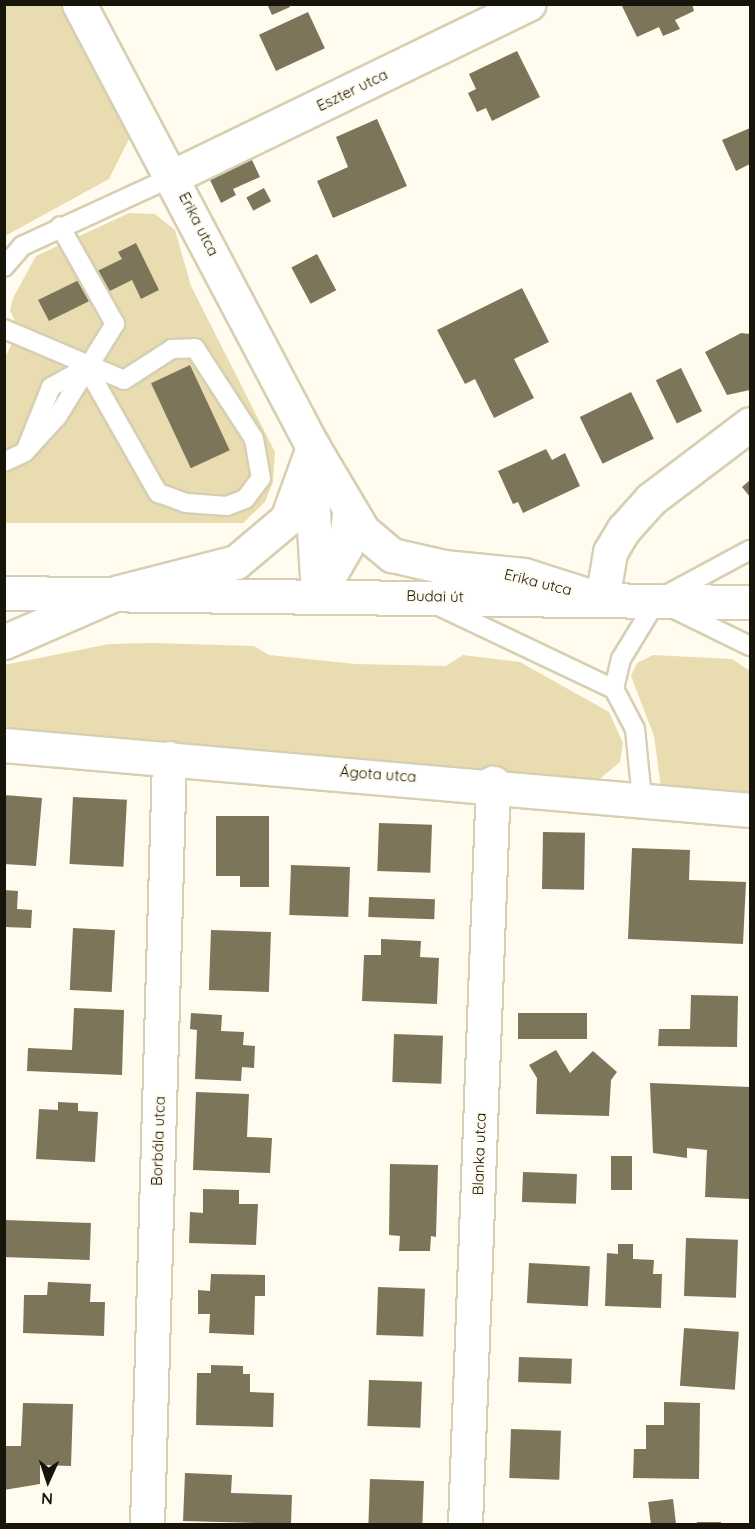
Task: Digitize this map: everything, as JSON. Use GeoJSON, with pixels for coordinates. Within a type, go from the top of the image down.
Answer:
{"type":"FeatureCollection","features":[{"type":"Feature","properties":{"kind":"street","name":"Erika utca"},"geometry":{"type":"LineString","coordinates":[[79,4],[174,176],[313,447],[350,510],[374,543],[392,555],[444,567],[524,575],[603,600]]}},
{"type":"Feature","properties":{"kind":"street","name":"Eszter utca"},"geometry":{"type":"LineString","coordinates":[[174,176],[529,4]]}},
{"type":"Feature","properties":{"kind":"street"},"geometry":{"type":"LineString","coordinates":[[603,600],[610,552],[624,529],[651,499],[750,424]]}},
{"type":"Feature","properties":{"kind":"street","name":"Erika utca"},"geometry":{"type":"LineString","coordinates":[[313,447],[311,524],[318,595]]}},
{"type":"Feature","properties":{"kind":"street"},"geometry":{"type":"LineString","coordinates":[[119,592],[212,572],[259,548],[287,519],[313,447]]}},
{"type":"Feature","properties":{"kind":"street"},"geometry":{"type":"LineString","coordinates":[[318,595],[345,548],[350,510]]}},
{"type":"Feature","properties":{"kind":"street","name":"Budai út"},"geometry":{"type":"LineString","coordinates":[[4,642],[119,592]]}},
{"type":"Feature","properties":{"kind":"street","name":"Budai út"},"geometry":{"type":"LineString","coordinates":[[4,593],[119,592],[750,602]]}},
{"type":"Feature","properties":{"kind":"street","name":"Ágota utca"},"geometry":{"type":"LineString","coordinates":[[4,745],[494,783],[750,810]]}},
{"type":"Feature","properties":{"kind":"street","name":"Borbála utca"},"geometry":{"type":"LineString","coordinates":[[147,1524],[169,758]]}},
{"type":"Feature","properties":{"kind":"street","name":"Blanka utca"},"geometry":{"type":"LineString","coordinates":[[465,1524],[494,783]]}},
{"type":"Feature","properties":{"kind":"lane"},"geometry":{"type":"LineString","coordinates":[[4,267],[22,246],[60,226],[174,176]]}},
{"type":"Feature","properties":{"kind":"lane"},"geometry":{"type":"LineString","coordinates":[[4,462],[25,452],[51,387],[87,368],[115,324],[60,226]]}},
{"type":"Feature","properties":{"kind":"lane"},"geometry":{"type":"LineString","coordinates":[[4,329],[87,368],[124,380],[172,349],[195,348],[254,439],[261,478],[245,499],[227,506],[186,503],[159,493],[87,368]]}},
{"type":"Feature","properties":{"kind":"lane"},"geometry":{"type":"LineString","coordinates":[[614,689],[621,659],[657,600],[750,550]]}},
{"type":"Feature","properties":{"kind":"lane"},"geometry":{"type":"LineString","coordinates":[[419,596],[614,689],[635,729],[642,799]]}},
{"type":"Feature","properties":{"kind":"lane"},"geometry":{"type":"LineString","coordinates":[[657,600],[750,646]]}},
{"type":"Feature","properties":{"kind":"shaded area"},"geometry":{"type":"Polygon","coordinates":[[[5,5],[63,5],[128,124],[129,139],[109,179],[5,236],[5,5]]]}},
{"type":"Feature","properties":{"kind":"shaded area"},"geometry":{"type":"Polygon","coordinates":[[[129,213],[155,214],[175,230],[191,286],[275,452],[273,482],[265,502],[243,523],[5,523],[4,359],[19,331],[10,310],[13,298],[36,256],[129,213]]]}},
{"type":"Feature","properties":{"kind":"shaded area"},"geometry":{"type":"Polygon","coordinates":[[[109,644],[254,646],[269,655],[356,664],[446,666],[463,655],[520,662],[609,712],[623,743],[620,762],[595,783],[5,740],[4,665],[109,644]]]}},
{"type":"Feature","properties":{"kind":"shaded area"},"geometry":{"type":"Polygon","coordinates":[[[653,655],[732,659],[750,671],[750,795],[661,788],[654,736],[631,676],[637,663],[653,655]]]}},
{"type":"Feature","properties":{"kind":"building"},"geometry":{"type":"Polygon","coordinates":[[[267,4],[289,4],[290,7],[272,15],[267,4]]]}},
{"type":"Feature","properties":{"kind":"building"},"geometry":{"type":"Polygon","coordinates":[[[621,4],[692,4],[694,11],[675,20],[680,29],[663,36],[659,27],[637,37],[621,4]]]}},
{"type":"Feature","properties":{"kind":"building"},"geometry":{"type":"Polygon","coordinates":[[[308,12],[325,48],[276,71],[259,35],[308,12]]]}},
{"type":"Feature","properties":{"kind":"building"},"geometry":{"type":"Polygon","coordinates":[[[517,51],[540,97],[492,121],[486,108],[477,112],[468,93],[476,89],[469,74],[517,51]]]}},
{"type":"Feature","properties":{"kind":"building"},"geometry":{"type":"Polygon","coordinates":[[[377,119],[407,186],[333,218],[317,181],[348,167],[336,137],[377,119]]]}},
{"type":"Feature","properties":{"kind":"building"},"geometry":{"type":"Polygon","coordinates":[[[750,128],[750,164],[736,171],[722,140],[750,128]]]}},
{"type":"Feature","properties":{"kind":"building"},"geometry":{"type":"Polygon","coordinates":[[[251,158],[260,177],[233,189],[236,195],[221,203],[209,178],[251,158]]]}},
{"type":"Feature","properties":{"kind":"building"},"geometry":{"type":"Polygon","coordinates":[[[264,188],[271,201],[253,211],[246,197],[264,188]]]}},
{"type":"Feature","properties":{"kind":"building"},"geometry":{"type":"Polygon","coordinates":[[[136,243],[159,290],[141,299],[132,280],[49,321],[38,300],[122,259],[118,252],[136,243]]]}},
{"type":"Feature","properties":{"kind":"building"},"geometry":{"type":"Polygon","coordinates":[[[317,254],[336,290],[311,304],[291,268],[317,254]]]}},
{"type":"Feature","properties":{"kind":"building"},"geometry":{"type":"Polygon","coordinates":[[[522,288],[549,342],[514,359],[534,398],[494,418],[475,379],[465,384],[437,330],[522,288]]]}},
{"type":"Feature","properties":{"kind":"building"},"geometry":{"type":"Polygon","coordinates":[[[741,333],[750,334],[750,390],[727,395],[705,352],[741,333]]]}},
{"type":"Feature","properties":{"kind":"building"},"geometry":{"type":"Polygon","coordinates":[[[190,365],[230,450],[191,468],[151,383],[190,365]]]}},
{"type":"Feature","properties":{"kind":"building"},"geometry":{"type":"Polygon","coordinates":[[[681,368],[702,411],[677,423],[656,380],[681,368]]]}},
{"type":"Feature","properties":{"kind":"building"},"geometry":{"type":"Polygon","coordinates":[[[631,392],[654,439],[603,464],[580,417],[631,392]]]}},
{"type":"Feature","properties":{"kind":"building"},"geometry":{"type":"Polygon","coordinates":[[[546,449],[552,460],[565,453],[580,486],[523,513],[518,502],[513,504],[498,471],[546,449]]]}},
{"type":"Feature","properties":{"kind":"building"},"geometry":{"type":"Polygon","coordinates":[[[750,480],[750,497],[742,487],[750,480]]]}},
{"type":"Feature","properties":{"kind":"building"},"geometry":{"type":"Polygon","coordinates":[[[4,795],[42,798],[36,866],[4,864],[4,795]]]}},
{"type":"Feature","properties":{"kind":"building"},"geometry":{"type":"Polygon","coordinates":[[[73,797],[127,800],[123,867],[69,864],[73,797]]]}},
{"type":"Feature","properties":{"kind":"building"},"geometry":{"type":"Polygon","coordinates":[[[216,816],[269,816],[269,887],[240,887],[240,876],[216,876],[216,816]]]}},
{"type":"Feature","properties":{"kind":"building"},"geometry":{"type":"Polygon","coordinates":[[[379,823],[432,825],[430,873],[377,871],[379,823]]]}},
{"type":"Feature","properties":{"kind":"building"},"geometry":{"type":"Polygon","coordinates":[[[543,832],[585,833],[584,890],[542,889],[543,832]]]}},
{"type":"Feature","properties":{"kind":"building"},"geometry":{"type":"Polygon","coordinates":[[[632,848],[690,850],[689,880],[746,882],[743,944],[628,939],[632,848]]]}},
{"type":"Feature","properties":{"kind":"building"},"geometry":{"type":"Polygon","coordinates":[[[291,865],[350,867],[348,917],[289,915],[291,865]]]}},
{"type":"Feature","properties":{"kind":"building"},"geometry":{"type":"Polygon","coordinates":[[[4,890],[18,891],[17,909],[32,910],[31,928],[5,927],[4,890]]]}},
{"type":"Feature","properties":{"kind":"building"},"geometry":{"type":"Polygon","coordinates":[[[369,897],[435,899],[434,919],[368,917],[369,897]]]}},
{"type":"Feature","properties":{"kind":"building"},"geometry":{"type":"Polygon","coordinates":[[[73,928],[115,930],[112,992],[70,990],[73,928]]]}},
{"type":"Feature","properties":{"kind":"building"},"geometry":{"type":"Polygon","coordinates":[[[211,930],[271,932],[269,992],[209,990],[211,930]]]}},
{"type":"Feature","properties":{"kind":"building"},"geometry":{"type":"Polygon","coordinates":[[[381,939],[421,941],[420,957],[439,958],[437,1004],[362,1001],[364,955],[381,955],[381,939]]]}},
{"type":"Feature","properties":{"kind":"building"},"geometry":{"type":"Polygon","coordinates":[[[691,995],[738,996],[737,1047],[658,1046],[659,1029],[690,1029],[691,995]]]}},
{"type":"Feature","properties":{"kind":"building"},"geometry":{"type":"Polygon","coordinates":[[[74,1008],[124,1010],[122,1075],[27,1071],[28,1048],[72,1050],[74,1008]]]}},
{"type":"Feature","properties":{"kind":"building"},"geometry":{"type":"Polygon","coordinates":[[[191,1013],[222,1015],[221,1031],[244,1032],[243,1045],[255,1046],[254,1068],[242,1067],[241,1081],[195,1079],[197,1030],[190,1029],[191,1013]]]}},
{"type":"Feature","properties":{"kind":"building"},"geometry":{"type":"Polygon","coordinates":[[[518,1013],[587,1013],[587,1039],[518,1039],[518,1013]]]}},
{"type":"Feature","properties":{"kind":"building"},"geometry":{"type":"Polygon","coordinates":[[[394,1034],[443,1036],[441,1084],[392,1082],[394,1034]]]}},
{"type":"Feature","properties":{"kind":"building"},"geometry":{"type":"Polygon","coordinates":[[[556,1050],[570,1073],[593,1051],[617,1072],[611,1080],[609,1116],[536,1114],[537,1078],[529,1065],[556,1050]]]}},
{"type":"Feature","properties":{"kind":"building"},"geometry":{"type":"Polygon","coordinates":[[[650,1083],[750,1087],[750,1199],[705,1197],[707,1150],[687,1148],[687,1158],[653,1153],[650,1083]]]}},
{"type":"Feature","properties":{"kind":"building"},"geometry":{"type":"Polygon","coordinates":[[[196,1092],[249,1094],[247,1137],[272,1138],[270,1173],[193,1170],[196,1092]]]}},
{"type":"Feature","properties":{"kind":"building"},"geometry":{"type":"Polygon","coordinates":[[[58,1102],[78,1103],[78,1111],[98,1112],[95,1162],[36,1159],[39,1109],[58,1110],[58,1102]]]}},
{"type":"Feature","properties":{"kind":"building"},"geometry":{"type":"Polygon","coordinates":[[[611,1156],[632,1156],[632,1190],[611,1190],[611,1156]]]}},
{"type":"Feature","properties":{"kind":"building"},"geometry":{"type":"Polygon","coordinates":[[[390,1164],[438,1165],[436,1237],[431,1236],[430,1251],[399,1251],[400,1236],[389,1235],[390,1164]]]}},
{"type":"Feature","properties":{"kind":"building"},"geometry":{"type":"Polygon","coordinates":[[[523,1172],[577,1174],[576,1204],[522,1202],[523,1172]]]}},
{"type":"Feature","properties":{"kind":"building"},"geometry":{"type":"Polygon","coordinates":[[[203,1189],[239,1190],[239,1204],[258,1204],[256,1245],[189,1243],[190,1212],[203,1213],[203,1189]]]}},
{"type":"Feature","properties":{"kind":"building"},"geometry":{"type":"Polygon","coordinates":[[[4,1220],[91,1223],[90,1260],[4,1257],[4,1220]]]}},
{"type":"Feature","properties":{"kind":"building"},"geometry":{"type":"Polygon","coordinates":[[[686,1238],[738,1240],[736,1298],[684,1296],[686,1238]]]}},
{"type":"Feature","properties":{"kind":"building"},"geometry":{"type":"Polygon","coordinates":[[[618,1244],[633,1244],[633,1259],[654,1260],[653,1274],[662,1274],[661,1308],[605,1306],[607,1253],[618,1254],[618,1244]]]}},
{"type":"Feature","properties":{"kind":"building"},"geometry":{"type":"Polygon","coordinates":[[[529,1263],[590,1266],[588,1306],[527,1303],[529,1263]]]}},
{"type":"Feature","properties":{"kind":"building"},"geometry":{"type":"Polygon","coordinates":[[[211,1274],[265,1275],[265,1296],[255,1296],[254,1335],[209,1333],[210,1314],[198,1314],[198,1290],[210,1291],[211,1274]]]}},
{"type":"Feature","properties":{"kind":"building"},"geometry":{"type":"Polygon","coordinates":[[[48,1282],[91,1284],[90,1302],[105,1302],[104,1336],[23,1333],[24,1295],[47,1295],[48,1282]]]}},
{"type":"Feature","properties":{"kind":"building"},"geometry":{"type":"Polygon","coordinates":[[[378,1287],[425,1289],[423,1337],[376,1335],[378,1287]]]}},
{"type":"Feature","properties":{"kind":"building"},"geometry":{"type":"Polygon","coordinates":[[[684,1328],[739,1332],[735,1390],[680,1386],[684,1328]]]}},
{"type":"Feature","properties":{"kind":"building"},"geometry":{"type":"Polygon","coordinates":[[[519,1357],[572,1359],[571,1384],[518,1382],[519,1357]]]}},
{"type":"Feature","properties":{"kind":"building"},"geometry":{"type":"Polygon","coordinates":[[[211,1365],[243,1366],[243,1374],[250,1374],[250,1392],[274,1393],[273,1427],[196,1425],[197,1373],[211,1373],[211,1365]]]}},
{"type":"Feature","properties":{"kind":"building"},"geometry":{"type":"Polygon","coordinates":[[[369,1380],[422,1382],[420,1428],[367,1426],[369,1380]]]}},
{"type":"Feature","properties":{"kind":"building"},"geometry":{"type":"Polygon","coordinates":[[[664,1402],[700,1403],[699,1479],[633,1478],[634,1449],[646,1449],[646,1425],[664,1425],[664,1402]]]}},
{"type":"Feature","properties":{"kind":"building"},"geometry":{"type":"Polygon","coordinates":[[[23,1403],[73,1404],[71,1466],[40,1465],[40,1484],[4,1490],[5,1446],[21,1446],[23,1403]]]}},
{"type":"Feature","properties":{"kind":"building"},"geometry":{"type":"Polygon","coordinates":[[[511,1429],[561,1431],[559,1480],[509,1478],[511,1429]]]}},
{"type":"Feature","properties":{"kind":"building"},"geometry":{"type":"Polygon","coordinates":[[[185,1473],[232,1475],[231,1493],[292,1495],[291,1524],[183,1521],[185,1473]]]}},
{"type":"Feature","properties":{"kind":"building"},"geometry":{"type":"Polygon","coordinates":[[[370,1479],[424,1481],[422,1524],[368,1524],[370,1479]]]}},
{"type":"Feature","properties":{"kind":"building"},"geometry":{"type":"Polygon","coordinates":[[[673,1499],[676,1524],[651,1524],[648,1502],[673,1499]]]}},
{"type":"Feature","properties":{"kind":"building"},"geometry":{"type":"Polygon","coordinates":[[[697,1522],[721,1522],[721,1524],[697,1524],[697,1522]]]}}]}
